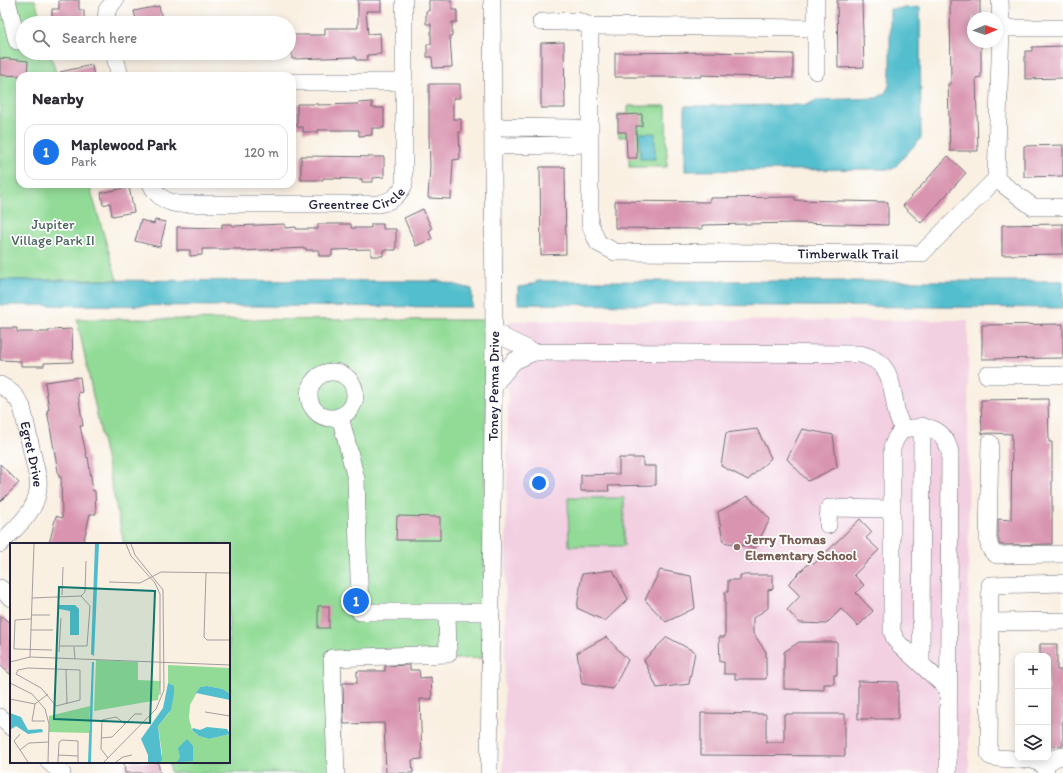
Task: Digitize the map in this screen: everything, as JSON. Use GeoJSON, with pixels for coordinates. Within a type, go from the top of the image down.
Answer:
{"type":"FeatureCollection","features":[{"type":"Feature","properties":{"kind":"street"},"geometry":{"type":"LineString","coordinates":[[6,0],[16,37]]}},
{"type":"Feature","properties":{"kind":"street"},"geometry":{"type":"LineString","coordinates":[[107,16],[107,10],[115,0]]}},
{"type":"Feature","properties":{"kind":"street","name":"Greentree Circle"},"geometry":{"type":"LineString","coordinates":[[153,188],[161,198],[177,204],[378,204],[387,202],[394,198],[400,192],[404,184],[404,0]]}},
{"type":"Feature","properties":{"kind":"street","name":"Toney Penna Drive"},"geometry":{"type":"LineString","coordinates":[[489,773],[494,385],[494,146],[492,0]]}},
{"type":"Feature","properties":{"kind":"street"},"geometry":{"type":"LineString","coordinates":[[816,0],[816,71]]}},
{"type":"Feature","properties":{"kind":"street"},"geometry":{"type":"LineString","coordinates":[[1000,0],[1000,12]]}},
{"type":"Feature","properties":{"kind":"street"},"geometry":{"type":"LineString","coordinates":[[540,22],[577,21],[590,26],[816,28]]}},
{"type":"Feature","properties":{"kind":"street","name":"Timberwalk Trail"},"geometry":{"type":"LineString","coordinates":[[590,26],[590,224],[598,243],[614,252],[921,254],[996,179]]}},
{"type":"Feature","properties":{"kind":"street"},"geometry":{"type":"LineString","coordinates":[[1003,28],[1063,28]]}},
{"type":"Feature","properties":{"kind":"street"},"geometry":{"type":"LineString","coordinates":[[999,48],[996,179],[1033,207],[1063,207]]}},
{"type":"Feature","properties":{"kind":"street"},"geometry":{"type":"LineString","coordinates":[[116,60],[119,72]]}},
{"type":"Feature","properties":{"kind":"street"},"geometry":{"type":"LineString","coordinates":[[296,82],[404,82]]}},
{"type":"Feature","properties":{"kind":"street"},"geometry":{"type":"LineString","coordinates":[[493,127],[575,128],[583,131],[589,139],[581,144],[570,145],[494,146]]}},
{"type":"Feature","properties":{"kind":"street"},"geometry":{"type":"LineString","coordinates":[[494,331],[534,352]]}},
{"type":"Feature","properties":{"kind":"street"},"geometry":{"type":"LineString","coordinates":[[494,385],[514,360],[534,352],[860,354],[874,359],[881,365],[891,379],[897,416],[903,429]]}},
{"type":"Feature","properties":{"kind":"street"},"geometry":{"type":"LineString","coordinates":[[987,375],[1063,375]]}},
{"type":"Feature","properties":{"kind":"street","name":"Egret Drive"},"geometry":{"type":"LineString","coordinates":[[0,385],[12,392],[22,407],[39,488],[38,497],[34,505],[0,544]]}},
{"type":"Feature","properties":{"kind":"street"},"geometry":{"type":"LineString","coordinates":[[340,416],[356,479],[360,612],[491,612]]}},
{"type":"Feature","properties":{"kind":"street"},"geometry":{"type":"LineString","coordinates":[[921,664],[922,426]]}},
{"type":"Feature","properties":{"kind":"street"},"geometry":{"type":"LineString","coordinates":[[948,689],[900,645],[892,632],[892,448],[896,438],[903,429],[922,426],[926,426],[944,437],[950,452],[948,773]]}},
{"type":"Feature","properties":{"kind":"street"},"geometry":{"type":"LineString","coordinates":[[990,443],[988,545],[992,552],[997,555],[1063,554]]}},
{"type":"Feature","properties":{"kind":"street"},"geometry":{"type":"LineString","coordinates":[[828,526],[829,508],[891,508]]}},
{"type":"Feature","properties":{"kind":"street"},"geometry":{"type":"LineString","coordinates":[[1063,583],[990,585],[989,753],[990,756],[996,758],[1033,760],[1045,769],[1055,758],[1063,756]]}},
{"type":"Feature","properties":{"kind":"street"},"geometry":{"type":"LineString","coordinates":[[0,588],[10,597]]}},
{"type":"Feature","properties":{"kind":"street"},"geometry":{"type":"LineString","coordinates":[[336,773],[332,658],[448,654],[447,612]]}},
{"type":"Feature","properties":{"kind":"street"},"geometry":{"type":"LineString","coordinates":[[990,622],[1063,621]]}},
{"type":"Feature","properties":{"kind":"street"},"geometry":{"type":"LineString","coordinates":[[0,717],[10,726]]}},
{"type":"Feature","properties":{"kind":"street"},"geometry":{"type":"LineString","coordinates":[[50,763],[62,773]]}},
{"type":"Feature","properties":{"kind":"shaded area","name":"Jerry Thomas Elementary School"},"geometry":{"type":"Polygon","coordinates":[[[968,320],[969,773],[503,773],[509,321],[968,320]]]}},
{"type":"Feature","properties":{"kind":"green space","name":"Jupiter Village Park II"},"geometry":{"type":"Polygon","coordinates":[[[0,0],[35,0],[40,16],[16,16],[16,60],[52,60],[56,72],[16,72],[16,188],[90,188],[117,280],[0,280],[0,0]]]}},
{"type":"Feature","properties":{"kind":"green space"},"geometry":{"type":"Polygon","coordinates":[[[628,106],[666,106],[667,167],[629,167],[629,137],[619,137],[618,114],[628,114],[628,106]]]}},
{"type":"Feature","properties":{"kind":"green space"},"geometry":{"type":"Polygon","coordinates":[[[77,319],[487,320],[483,658],[338,663],[341,773],[171,773],[169,763],[230,763],[230,543],[124,543],[77,319]]]}},
{"type":"Feature","properties":{"kind":"green space"},"geometry":{"type":"Polygon","coordinates":[[[568,498],[624,498],[624,546],[569,546],[568,498]]]}},
{"type":"Feature","properties":{"kind":"water"},"geometry":{"type":"Polygon","coordinates":[[[920,7],[921,138],[893,169],[685,171],[685,106],[807,105],[816,100],[877,98],[885,93],[889,86],[890,9],[920,7]]]}},
{"type":"Feature","properties":{"kind":"water"},"geometry":{"type":"Polygon","coordinates":[[[640,133],[655,133],[655,159],[640,159],[640,133]]]}},
{"type":"Feature","properties":{"kind":"water"},"geometry":{"type":"Polygon","coordinates":[[[0,280],[440,281],[472,289],[472,307],[0,305],[0,280]]]}},
{"type":"Feature","properties":{"kind":"water"},"geometry":{"type":"Polygon","coordinates":[[[538,281],[1063,281],[1063,308],[518,304],[518,287],[527,286],[538,281]]]}},
{"type":"Feature","properties":{"kind":"building"},"geometry":{"type":"Polygon","coordinates":[[[59,0],[79,0],[79,10],[84,10],[84,16],[52,16],[52,9],[59,9],[59,0]]]}},
{"type":"Feature","properties":{"kind":"building"},"geometry":{"type":"Polygon","coordinates":[[[358,0],[381,0],[381,11],[366,11],[368,34],[380,33],[381,54],[367,55],[368,60],[356,60],[356,57],[296,59],[296,35],[325,35],[325,28],[358,28],[358,0]]]}},
{"type":"Feature","properties":{"kind":"building"},"geometry":{"type":"Polygon","coordinates":[[[429,0],[451,0],[452,10],[457,10],[457,22],[452,22],[452,36],[450,36],[452,67],[433,68],[432,57],[427,57],[427,44],[431,44],[431,24],[426,24],[426,11],[429,11],[429,0]]]}},
{"type":"Feature","properties":{"kind":"building"},"geometry":{"type":"Polygon","coordinates":[[[837,0],[862,0],[864,67],[838,68],[837,0]]]}},
{"type":"Feature","properties":{"kind":"building"},"geometry":{"type":"Polygon","coordinates":[[[950,0],[980,0],[980,12],[967,12],[967,48],[981,48],[981,77],[976,78],[978,151],[950,151],[948,84],[951,84],[950,0]]]}},
{"type":"Feature","properties":{"kind":"building"},"geometry":{"type":"Polygon","coordinates":[[[159,6],[161,16],[135,16],[134,11],[159,6]]]}},
{"type":"Feature","properties":{"kind":"building"},"geometry":{"type":"Polygon","coordinates":[[[564,42],[565,108],[541,108],[541,43],[564,42]]]}},
{"type":"Feature","properties":{"kind":"building"},"geometry":{"type":"Polygon","coordinates":[[[1063,46],[1063,78],[1025,79],[1025,51],[1032,51],[1032,47],[1063,46]]]}},
{"type":"Feature","properties":{"kind":"building"},"geometry":{"type":"Polygon","coordinates":[[[708,52],[793,54],[793,78],[701,75],[701,77],[615,77],[615,53],[708,52]]]}},
{"type":"Feature","properties":{"kind":"building"},"geometry":{"type":"Polygon","coordinates":[[[0,58],[28,61],[27,72],[16,72],[16,76],[0,75],[0,58]]]}},
{"type":"Feature","properties":{"kind":"building"},"geometry":{"type":"Polygon","coordinates":[[[92,65],[93,72],[60,72],[92,65]]]}},
{"type":"Feature","properties":{"kind":"building"},"geometry":{"type":"Polygon","coordinates":[[[429,84],[460,84],[460,98],[453,98],[453,119],[461,119],[461,132],[459,132],[460,159],[453,160],[451,199],[428,198],[430,167],[429,84]]]}},
{"type":"Feature","properties":{"kind":"building"},"geometry":{"type":"Polygon","coordinates":[[[372,102],[372,108],[384,108],[384,128],[372,128],[372,135],[359,136],[359,130],[318,130],[318,132],[303,132],[303,127],[297,127],[297,104],[358,104],[372,102]]]}},
{"type":"Feature","properties":{"kind":"building"},"geometry":{"type":"Polygon","coordinates":[[[642,114],[642,126],[636,126],[637,158],[627,158],[626,132],[618,132],[618,115],[642,114]]]}},
{"type":"Feature","properties":{"kind":"building"},"geometry":{"type":"Polygon","coordinates":[[[1063,145],[1063,176],[1024,177],[1024,146],[1063,145]]]}},
{"type":"Feature","properties":{"kind":"building"},"geometry":{"type":"Polygon","coordinates":[[[301,156],[384,157],[384,177],[373,178],[373,182],[362,182],[362,179],[323,178],[323,180],[301,180],[301,156]]]}},
{"type":"Feature","properties":{"kind":"building"},"geometry":{"type":"Polygon","coordinates":[[[948,156],[966,173],[921,223],[903,206],[948,156]]]}},
{"type":"Feature","properties":{"kind":"building"},"geometry":{"type":"Polygon","coordinates":[[[540,167],[565,167],[566,254],[541,255],[540,167]]]}},
{"type":"Feature","properties":{"kind":"building"},"geometry":{"type":"Polygon","coordinates":[[[129,188],[134,212],[112,216],[110,203],[103,205],[101,193],[129,188]]]}},
{"type":"Feature","properties":{"kind":"building"},"geometry":{"type":"Polygon","coordinates":[[[795,197],[795,200],[888,202],[888,225],[795,223],[702,225],[702,229],[615,228],[615,201],[710,202],[710,198],[795,197]]]}},
{"type":"Feature","properties":{"kind":"building"},"geometry":{"type":"Polygon","coordinates":[[[423,209],[432,229],[429,231],[432,239],[416,246],[404,218],[423,209]]]}},
{"type":"Feature","properties":{"kind":"building"},"geometry":{"type":"Polygon","coordinates":[[[141,220],[154,224],[155,220],[166,222],[160,247],[135,241],[141,220]]]}},
{"type":"Feature","properties":{"kind":"building"},"geometry":{"type":"Polygon","coordinates":[[[222,224],[232,224],[232,226],[285,224],[285,228],[296,227],[296,229],[318,229],[318,224],[351,224],[351,228],[371,228],[371,224],[383,224],[383,229],[396,229],[396,250],[383,250],[383,256],[371,256],[371,249],[332,250],[332,256],[319,256],[319,250],[306,250],[306,248],[241,251],[241,249],[202,249],[202,255],[190,256],[190,250],[177,250],[177,227],[222,228],[222,224]]]}},
{"type":"Feature","properties":{"kind":"building"},"geometry":{"type":"Polygon","coordinates":[[[1063,224],[1063,254],[1002,255],[1002,225],[1063,224]]]}},
{"type":"Feature","properties":{"kind":"building"},"geometry":{"type":"Polygon","coordinates":[[[1063,324],[1063,358],[982,359],[982,325],[1063,324]]]}},
{"type":"Feature","properties":{"kind":"building"},"geometry":{"type":"Polygon","coordinates":[[[0,328],[17,328],[17,332],[49,332],[49,330],[72,329],[73,362],[44,363],[44,366],[21,366],[21,361],[0,360],[0,328]]]}},
{"type":"Feature","properties":{"kind":"building"},"geometry":{"type":"Polygon","coordinates":[[[80,377],[82,392],[78,393],[83,426],[80,426],[87,458],[88,457],[93,491],[95,491],[96,514],[90,514],[83,543],[49,543],[56,516],[62,518],[61,477],[59,477],[47,410],[49,410],[45,382],[80,377]]]}},
{"type":"Feature","properties":{"kind":"building"},"geometry":{"type":"Polygon","coordinates":[[[1048,399],[1049,442],[1052,442],[1052,544],[1000,545],[998,538],[998,519],[1011,520],[1012,434],[982,434],[981,400],[1048,399]]]}},
{"type":"Feature","properties":{"kind":"building"},"geometry":{"type":"Polygon","coordinates":[[[757,429],[771,458],[748,480],[721,466],[726,433],[757,429]]]}},
{"type":"Feature","properties":{"kind":"building"},"geometry":{"type":"Polygon","coordinates":[[[802,429],[833,435],[837,467],[808,481],[787,459],[802,429]]]}},
{"type":"Feature","properties":{"kind":"building"},"geometry":{"type":"Polygon","coordinates":[[[619,458],[643,458],[643,466],[656,466],[656,485],[608,486],[609,491],[581,491],[581,475],[619,474],[619,458]]]}},
{"type":"Feature","properties":{"kind":"building"},"geometry":{"type":"Polygon","coordinates":[[[0,464],[19,483],[0,502],[0,464]]]}},
{"type":"Feature","properties":{"kind":"building"},"geometry":{"type":"Polygon","coordinates":[[[748,496],[770,519],[755,548],[723,542],[718,512],[748,496]]]}},
{"type":"Feature","properties":{"kind":"building"},"geometry":{"type":"Polygon","coordinates":[[[397,516],[440,517],[440,540],[396,540],[397,516]]]}},
{"type":"Feature","properties":{"kind":"building"},"geometry":{"type":"Polygon","coordinates":[[[860,519],[872,532],[866,538],[879,550],[854,575],[864,585],[856,593],[873,611],[858,626],[841,609],[826,624],[800,623],[787,610],[800,596],[788,584],[811,561],[814,564],[860,519]]]}},
{"type":"Feature","properties":{"kind":"building"},"geometry":{"type":"Polygon","coordinates":[[[613,570],[628,599],[605,621],[577,608],[582,574],[613,570]]]}},
{"type":"Feature","properties":{"kind":"building"},"geometry":{"type":"Polygon","coordinates":[[[660,570],[691,576],[695,608],[666,622],[645,600],[660,570]]]}},
{"type":"Feature","properties":{"kind":"building"},"geometry":{"type":"Polygon","coordinates":[[[740,575],[773,575],[773,589],[768,590],[768,608],[753,618],[753,633],[766,652],[766,679],[735,679],[735,674],[724,674],[724,662],[720,662],[719,637],[725,637],[725,592],[728,592],[728,580],[740,580],[740,575]]]}},
{"type":"Feature","properties":{"kind":"building"},"geometry":{"type":"Polygon","coordinates":[[[318,606],[329,606],[329,628],[318,628],[318,606]]]}},
{"type":"Feature","properties":{"kind":"building"},"geometry":{"type":"Polygon","coordinates":[[[0,615],[10,623],[10,674],[0,665],[0,615]]]}},
{"type":"Feature","properties":{"kind":"building"},"geometry":{"type":"Polygon","coordinates":[[[606,637],[628,660],[613,689],[582,684],[577,653],[606,637]]]}},
{"type":"Feature","properties":{"kind":"building"},"geometry":{"type":"Polygon","coordinates":[[[667,637],[695,652],[689,684],[657,688],[644,660],[667,637]]]}},
{"type":"Feature","properties":{"kind":"building"},"geometry":{"type":"Polygon","coordinates":[[[799,642],[837,642],[837,675],[834,675],[834,684],[824,684],[824,690],[784,689],[784,652],[799,642]]]}},
{"type":"Feature","properties":{"kind":"building"},"geometry":{"type":"Polygon","coordinates":[[[1040,644],[1057,644],[1057,670],[1063,670],[1063,746],[1051,747],[1051,653],[1040,653],[1040,644]]]}},
{"type":"Feature","properties":{"kind":"building"},"geometry":{"type":"Polygon","coordinates":[[[410,665],[410,670],[419,670],[420,678],[431,677],[432,699],[420,699],[422,759],[412,760],[413,773],[386,773],[384,723],[344,724],[343,683],[357,683],[357,671],[385,671],[385,666],[410,665]]]}},
{"type":"Feature","properties":{"kind":"building"},"geometry":{"type":"Polygon","coordinates":[[[858,681],[898,682],[898,719],[858,719],[858,681]]]}},
{"type":"Feature","properties":{"kind":"building"},"geometry":{"type":"Polygon","coordinates":[[[701,713],[766,714],[766,742],[784,742],[784,714],[845,714],[845,756],[701,755],[701,713]]]}},
{"type":"Feature","properties":{"kind":"building"},"geometry":{"type":"Polygon","coordinates":[[[124,763],[158,763],[160,773],[125,773],[124,763]]]}},
{"type":"Feature","properties":{"kind":"place","name":"Jerry Thomas Elementary School"},"geometry":{"type":"Point","coordinates":[737,547]}},
{"type":"Feature","properties":{"kind":"place","name":"Maplewood Park"},"geometry":{"type":"Point","coordinates":[356,601]}}]}
